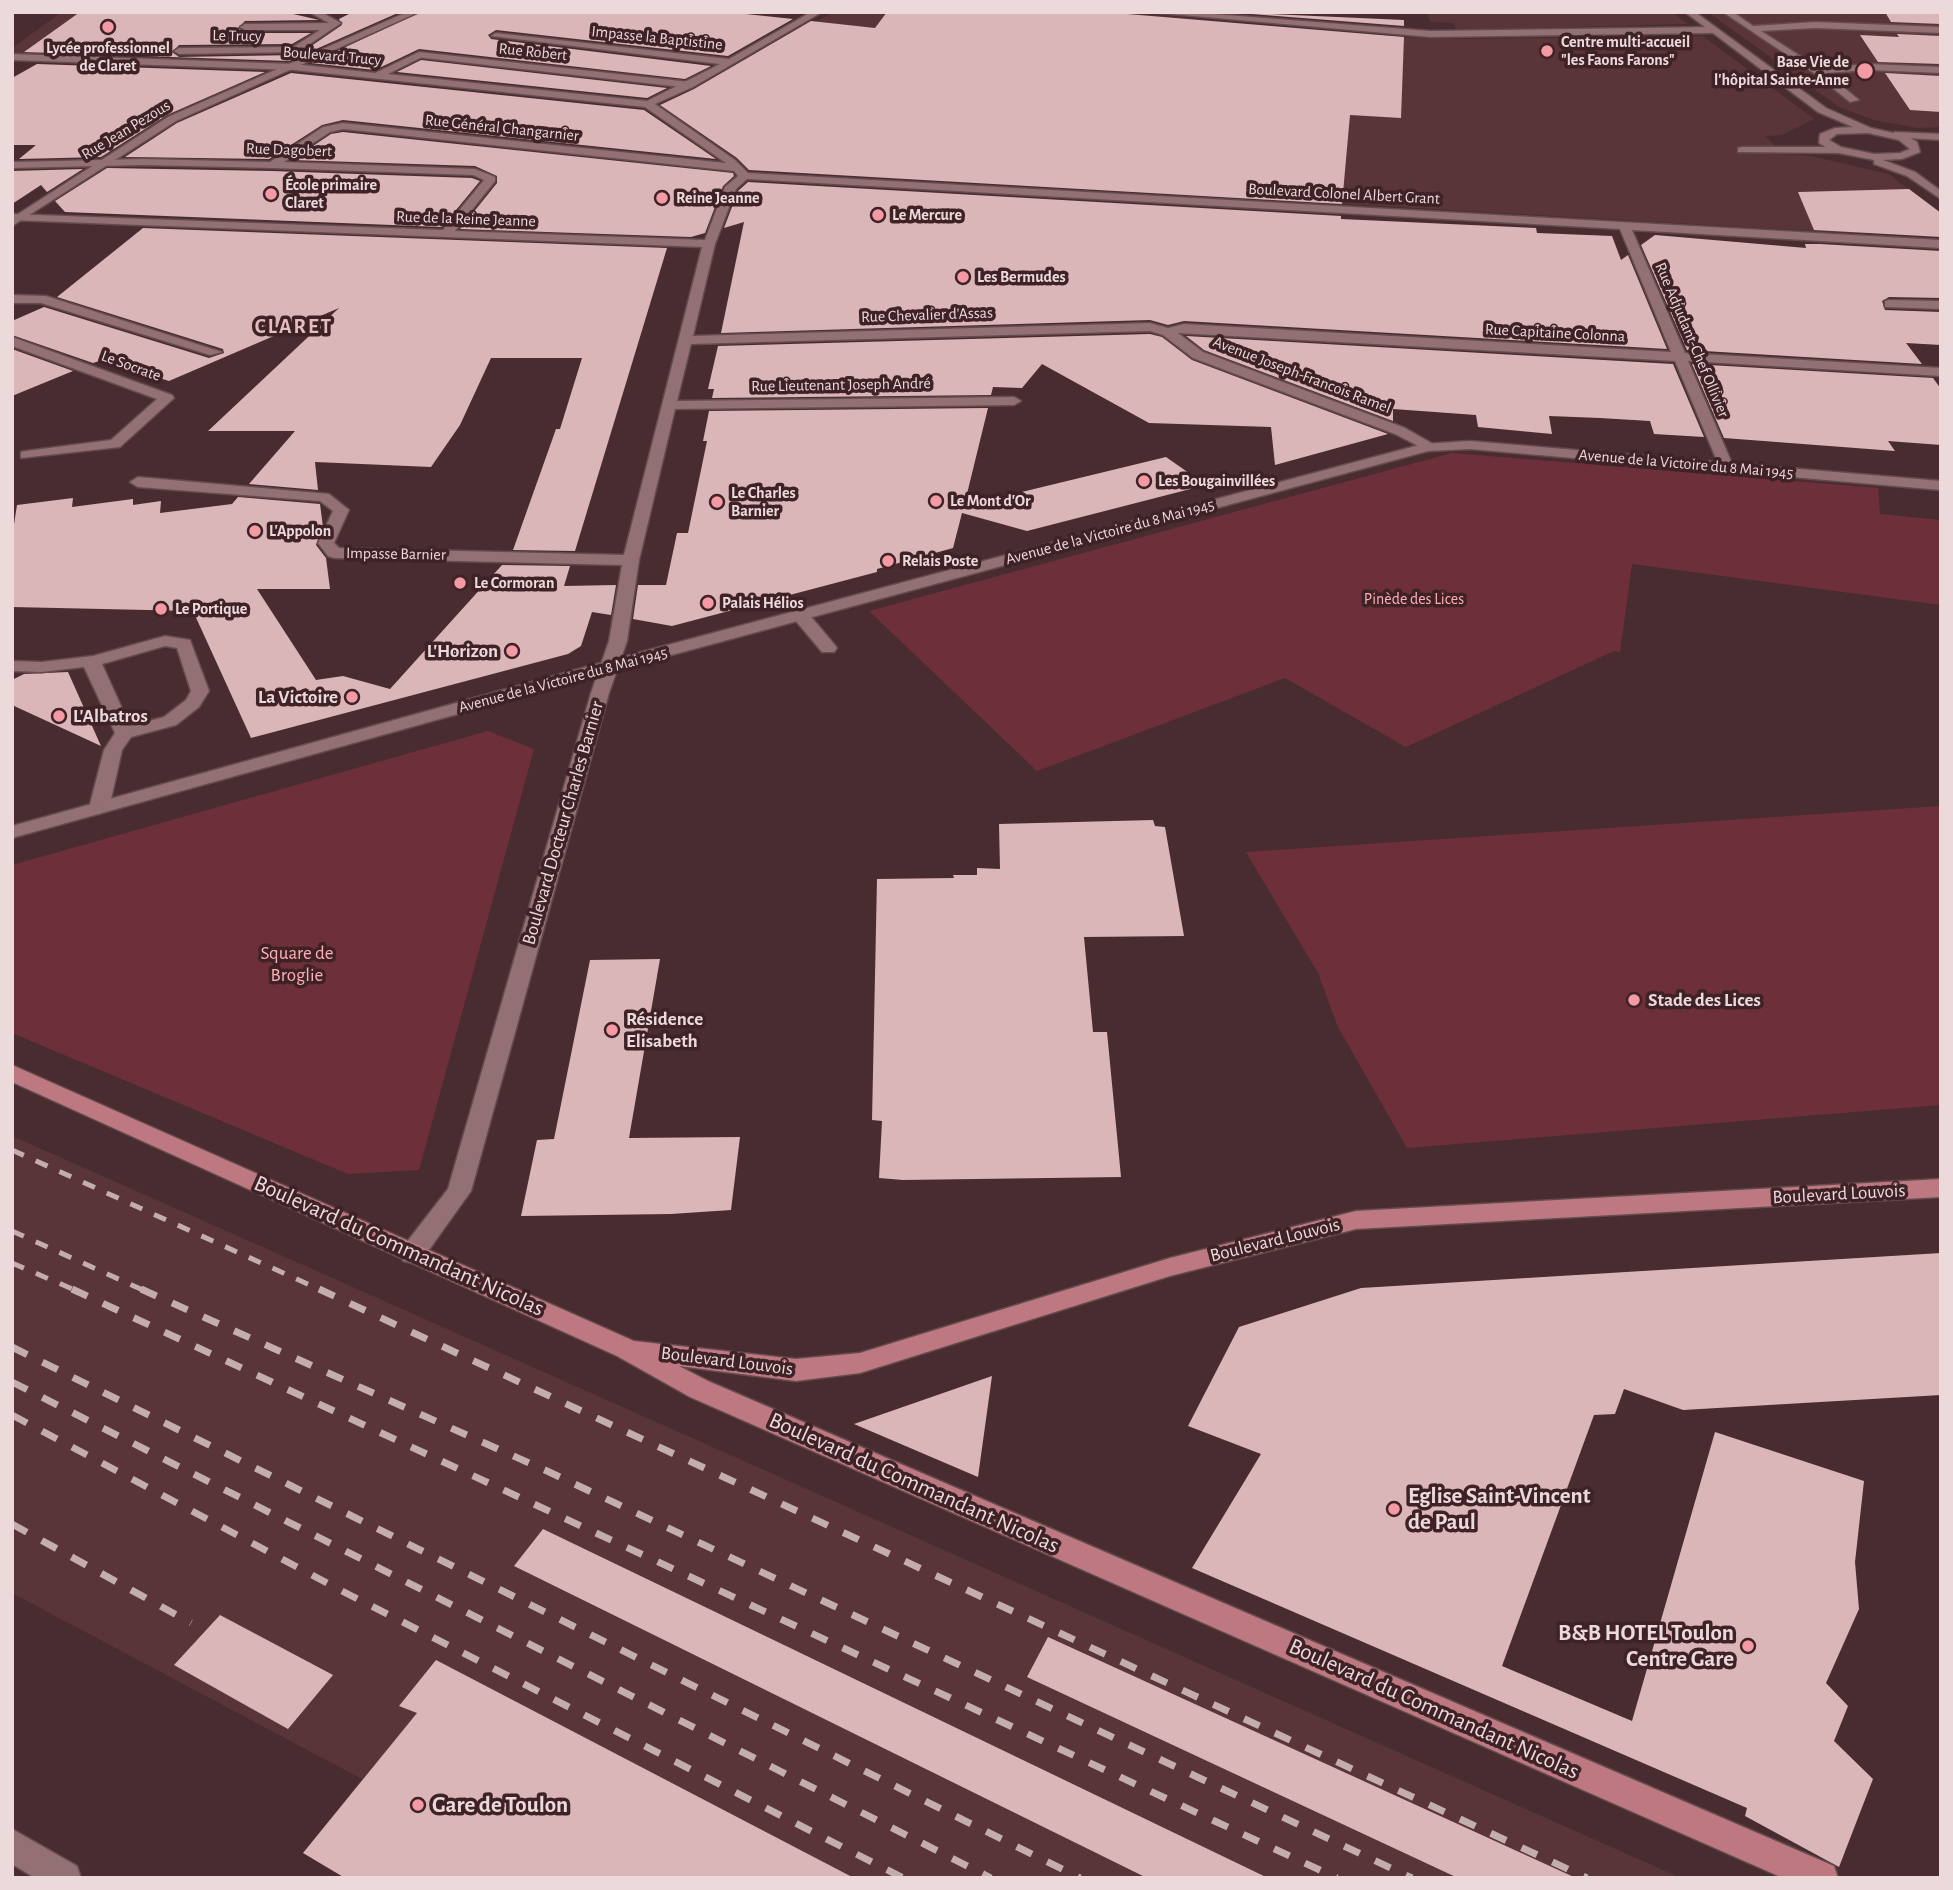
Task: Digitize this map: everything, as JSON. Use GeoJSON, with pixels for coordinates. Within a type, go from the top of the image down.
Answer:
{"type":"FeatureCollection","features":[{"type":"Feature","properties":{"kind":"main road","name":"Boulevard du Commandant Nicolas"},"geometry":{"type":"LineString","coordinates":[[12,1073],[626,1349],[699,1389],[1822,1878]]}},
{"type":"Feature","properties":{"kind":"main road","name":"Boulevard Louvois"},"geometry":{"type":"LineString","coordinates":[[626,1349],[796,1370],[843,1366],[1170,1267],[1356,1220],[1941,1188]]}},
{"type":"Feature","properties":{"kind":"street"},"geometry":{"type":"LineString","coordinates":[[313,12],[334,20],[336,23],[330,27]]}},
{"type":"Feature","properties":{"kind":"street","name":"Rue Jean Pezous"},"geometry":{"type":"LineString","coordinates":[[15,219],[172,119],[415,12]]}},
{"type":"Feature","properties":{"kind":"street"},"geometry":{"type":"LineString","coordinates":[[742,172],[648,104],[690,85],[818,12]]}},
{"type":"Feature","properties":{"kind":"street"},"geometry":{"type":"LineString","coordinates":[[1152,12],[1430,34],[1713,30]]}},
{"type":"Feature","properties":{"kind":"street"},"geometry":{"type":"LineString","coordinates":[[1689,12],[1822,110],[1868,130]]}},
{"type":"Feature","properties":{"kind":"street"},"geometry":{"type":"LineString","coordinates":[[1727,12],[1817,71],[1854,100]]}},
{"type":"Feature","properties":{"kind":"street"},"geometry":{"type":"LineString","coordinates":[[1751,29],[1815,25],[1941,30]]}},
{"type":"Feature","properties":{"kind":"street","name":"Le Trucy"},"geometry":{"type":"LineString","coordinates":[[245,27],[330,27]]}},
{"type":"Feature","properties":{"kind":"street","name":"Le Trucy"},"geometry":{"type":"LineString","coordinates":[[179,51],[291,51],[330,27]]}},
{"type":"Feature","properties":{"kind":"street"},"geometry":{"type":"LineString","coordinates":[[316,34],[355,39]]}},
{"type":"Feature","properties":{"kind":"street","name":"Impasse la Baptistine"},"geometry":{"type":"LineString","coordinates":[[496,36],[731,62]]}},
{"type":"Feature","properties":{"kind":"street"},"geometry":{"type":"LineString","coordinates":[[226,65],[243,52]]}},
{"type":"Feature","properties":{"kind":"street","name":"Rue Robert"},"geometry":{"type":"LineString","coordinates":[[378,75],[419,55],[690,85]]}},
{"type":"Feature","properties":{"kind":"street","name":"Boulevard Trucy"},"geometry":{"type":"LineString","coordinates":[[12,57],[294,67],[648,104]]}},
{"type":"Feature","properties":{"kind":"street"},"geometry":{"type":"LineString","coordinates":[[1817,71],[1869,67],[1941,70]]}},
{"type":"Feature","properties":{"kind":"street"},"geometry":{"type":"LineString","coordinates":[[1822,110],[1835,131]]}},
{"type":"Feature","properties":{"kind":"street","name":"Rue Général Changarnier"},"geometry":{"type":"LineString","coordinates":[[272,165],[327,129],[343,126],[742,172]]}},
{"type":"Feature","properties":{"kind":"street"},"geometry":{"type":"LineString","coordinates":[[1838,150],[1741,146],[1796,141],[1824,136],[1835,131],[1868,130],[1941,139]]}},
{"type":"Feature","properties":{"kind":"street"},"geometry":{"type":"LineString","coordinates":[[1895,135],[1916,147]]}},
{"type":"Feature","properties":{"kind":"street"},"geometry":{"type":"LineString","coordinates":[[1824,136],[1823,141],[1828,146],[1911,174],[1941,196]]}},
{"type":"Feature","properties":{"kind":"street"},"geometry":{"type":"LineString","coordinates":[[1863,156],[1902,156],[1913,152],[1916,147],[1941,139]]}},
{"type":"Feature","properties":{"kind":"street"},"geometry":{"type":"LineString","coordinates":[[1902,156],[1911,174]]}},
{"type":"Feature","properties":{"kind":"street","name":"Rue Dagobert"},"geometry":{"type":"LineString","coordinates":[[12,165],[272,165],[475,172],[491,179],[446,234]]}},
{"type":"Feature","properties":{"kind":"street","name":"Boulevard Colonel Albert Grant"},"geometry":{"type":"LineString","coordinates":[[742,172],[1941,244]]}},
{"type":"Feature","properties":{"kind":"street","name":"Boulevard Docteur Charles Barnier"},"geometry":{"type":"LineString","coordinates":[[412,1254],[459,1191],[600,693],[618,641],[631,560],[709,244],[731,187],[742,172]]}},
{"type":"Feature","properties":{"kind":"street","name":"Rue de la Reine Jeanne"},"geometry":{"type":"LineString","coordinates":[[15,219],[709,244]]}},
{"type":"Feature","properties":{"kind":"street","name":"Rue Adjudant-Chef Ollivier"},"geometry":{"type":"LineString","coordinates":[[1624,226],[1727,468]]}},
{"type":"Feature","properties":{"kind":"street"},"geometry":{"type":"LineString","coordinates":[[12,299],[42,299],[215,352]]}},
{"type":"Feature","properties":{"kind":"street"},"geometry":{"type":"LineString","coordinates":[[1889,304],[1941,304]]}},
{"type":"Feature","properties":{"kind":"street","name":"Rue Chevalier d'Assas"},"geometry":{"type":"LineString","coordinates":[[687,340],[1136,326],[1168,332]]}},
{"type":"Feature","properties":{"kind":"street","name":"Rue Capitaine Colonna"},"geometry":{"type":"LineString","coordinates":[[1168,332],[1184,328],[1941,372]]}},
{"type":"Feature","properties":{"kind":"street","name":"Avenue Joseph-Francois Ramel"},"geometry":{"type":"LineString","coordinates":[[1168,332],[1198,355],[1400,431],[1428,447]]}},
{"type":"Feature","properties":{"kind":"street","name":"Le Socrate"},"geometry":{"type":"LineString","coordinates":[[12,341],[167,398],[115,444],[26,455]]}},
{"type":"Feature","properties":{"kind":"street","name":"Rue Lieutenant Joseph André"},"geometry":{"type":"LineString","coordinates":[[669,405],[1014,401]]}},
{"type":"Feature","properties":{"kind":"street","name":"Avenue de la Victoire du 8 Mai 1945"},"geometry":{"type":"LineString","coordinates":[[12,832],[610,667],[1428,447],[1470,445],[1941,486]]}},
{"type":"Feature","properties":{"kind":"street","name":"Impasse Barnier"},"geometry":{"type":"LineString","coordinates":[[138,482],[324,497],[341,510],[326,543],[334,553],[631,560]]}},
{"type":"Feature","properties":{"kind":"street"},"geometry":{"type":"LineString","coordinates":[[801,616],[828,648]]}},
{"type":"Feature","properties":{"kind":"street"},"geometry":{"type":"LineString","coordinates":[[12,666],[42,667],[94,661],[165,641],[184,644],[200,691],[193,703],[170,720],[124,733],[113,750],[99,808]]}},
{"type":"Feature","properties":{"kind":"street"},"geometry":{"type":"LineString","coordinates":[[94,661],[93,668],[124,733]]}},
{"type":"Feature","properties":{"kind":"street"},"geometry":{"type":"LineString","coordinates":[[12,1845],[65,1878]]}},
{"type":"Feature","properties":{"kind":"shaded area","name":"Lycée professionnel de Claret"},"geometry":{"type":"Polygon","coordinates":[[[62,12],[196,12],[130,57],[12,54],[12,48],[62,12]]]}},
{"type":"Feature","properties":{"kind":"shaded area"},"geometry":{"type":"Polygon","coordinates":[[[834,12],[1121,12],[1392,37],[1462,39],[1703,36],[1814,119],[1782,135],[1765,136],[1784,154],[1811,156],[1889,174],[1929,205],[1856,213],[1866,234],[775,171],[668,105],[834,12]]]}},
{"type":"Feature","properties":{"kind":"shaded area"},"geometry":{"type":"Polygon","coordinates":[[[1426,12],[1672,12],[1688,24],[1457,30],[1453,23],[1431,22],[1426,12]]]}},
{"type":"Feature","properties":{"kind":"shaded area","name":"Base Vie de l'hôpital Sainte-Anne"},"geometry":{"type":"Polygon","coordinates":[[[1708,12],[1941,12],[1941,127],[1917,128],[1874,120],[1839,107],[1708,12]]]}},
{"type":"Feature","properties":{"kind":"shaded area"},"geometry":{"type":"Polygon","coordinates":[[[12,1136],[1681,1878],[345,1878],[303,1853],[362,1779],[12,1593],[12,1136]]]}},
{"type":"Feature","properties":{"kind":"green space","name":"Pinède des Lices"},"geometry":{"type":"Polygon","coordinates":[[[1452,453],[1878,488],[1880,514],[1941,520],[1941,605],[1632,564],[1620,652],[1614,651],[1406,747],[1285,678],[1037,771],[869,611],[1452,453]]]}},
{"type":"Feature","properties":{"kind":"green space","name":"Square de Broglie"},"geometry":{"type":"Polygon","coordinates":[[[488,731],[534,749],[419,1170],[348,1174],[12,1033],[12,865],[488,731]]]}},
{"type":"Feature","properties":{"kind":"green space","name":"Stade des Lices"},"geometry":{"type":"Polygon","coordinates":[[[1941,806],[1941,1105],[1407,1148],[1338,1027],[1318,973],[1246,852],[1941,806]]]}},
{"type":"Feature","properties":{"kind":"building"},"geometry":{"type":"Polygon","coordinates":[[[80,12],[289,13],[319,20],[245,21],[238,28],[245,33],[311,33],[292,44],[179,45],[172,52],[179,57],[298,55],[342,25],[339,19],[353,12],[400,12],[289,61],[24,52],[80,12]]]}},
{"type":"Feature","properties":{"kind":"building"},"geometry":{"type":"Polygon","coordinates":[[[421,12],[727,12],[793,19],[728,56],[496,30],[488,35],[491,39],[711,66],[685,79],[419,49],[375,70],[311,63],[421,12]]]}},
{"type":"Feature","properties":{"kind":"building"},"geometry":{"type":"Polygon","coordinates":[[[887,12],[1103,12],[1404,37],[1401,118],[1350,115],[1342,204],[749,170],[737,158],[660,105],[694,89],[811,21],[875,28],[887,12]]]}},
{"type":"Feature","properties":{"kind":"building"},"geometry":{"type":"Polygon","coordinates":[[[1226,12],[1404,20],[1404,26],[1226,12]]]}},
{"type":"Feature","properties":{"kind":"building"},"geometry":{"type":"Polygon","coordinates":[[[1885,12],[1941,12],[1941,24],[1891,22],[1885,12]]]}},
{"type":"Feature","properties":{"kind":"building"},"geometry":{"type":"Polygon","coordinates":[[[1897,34],[1941,36],[1941,64],[1878,62],[1860,35],[1899,37],[1897,34]]]}},
{"type":"Feature","properties":{"kind":"building"},"geometry":{"type":"Polygon","coordinates":[[[421,60],[667,88],[647,98],[397,72],[421,60]]]}},
{"type":"Feature","properties":{"kind":"building"},"geometry":{"type":"Polygon","coordinates":[[[37,64],[265,72],[167,115],[101,157],[19,159],[36,145],[12,145],[12,78],[37,64]]]}},
{"type":"Feature","properties":{"kind":"building"},"geometry":{"type":"Polygon","coordinates":[[[291,73],[644,110],[716,159],[343,120],[322,125],[269,159],[125,157],[177,123],[291,73]]]}},
{"type":"Feature","properties":{"kind":"building"},"geometry":{"type":"Polygon","coordinates":[[[1885,73],[1941,76],[1941,112],[1910,110],[1885,73]]]}},
{"type":"Feature","properties":{"kind":"building"},"geometry":{"type":"Polygon","coordinates":[[[343,132],[733,173],[734,176],[723,186],[705,233],[691,237],[460,229],[497,183],[497,176],[475,166],[292,160],[331,134],[343,132]]]}},
{"type":"Feature","properties":{"kind":"building","name":"École primaire Claret"},"geometry":{"type":"Polygon","coordinates":[[[107,168],[272,171],[472,178],[480,181],[442,227],[65,212],[55,201],[107,168]]]}},
{"type":"Feature","properties":{"kind":"building"},"geometry":{"type":"Polygon","coordinates":[[[83,169],[47,192],[41,185],[12,204],[12,171],[83,169]]]}},
{"type":"Feature","properties":{"kind":"building"},"geometry":{"type":"Polygon","coordinates":[[[748,182],[1341,216],[1341,219],[1536,228],[1537,233],[1612,236],[1621,260],[1628,255],[1667,349],[1184,321],[1168,325],[1150,320],[721,333],[744,222],[724,228],[738,191],[748,182]]]}},
{"type":"Feature","properties":{"kind":"building"},"geometry":{"type":"Polygon","coordinates":[[[1909,189],[1941,213],[1941,237],[1814,230],[1798,192],[1909,189]]]}},
{"type":"Feature","properties":{"kind":"building"},"geometry":{"type":"Polygon","coordinates":[[[143,228],[667,248],[575,551],[513,550],[556,429],[560,429],[582,358],[491,358],[460,425],[431,467],[315,462],[318,490],[249,484],[295,431],[208,431],[339,308],[169,381],[102,360],[93,363],[12,335],[12,321],[44,307],[209,358],[224,353],[223,349],[57,297],[143,228]]]}},
{"type":"Feature","properties":{"kind":"building"},"geometry":{"type":"Polygon","coordinates":[[[1655,235],[1806,248],[1805,244],[1820,244],[1941,251],[1941,298],[1889,297],[1882,301],[1885,310],[1941,312],[1941,345],[1906,343],[1922,364],[1687,350],[1641,245],[1655,235]]]}},
{"type":"Feature","properties":{"kind":"building"},"geometry":{"type":"Polygon","coordinates":[[[1150,334],[1162,337],[1192,360],[1388,434],[1275,465],[1271,427],[1149,423],[1042,364],[1022,388],[993,387],[991,395],[712,398],[714,389],[708,389],[718,346],[1150,334]]]}},
{"type":"Feature","properties":{"kind":"building"},"geometry":{"type":"Polygon","coordinates":[[[1186,336],[1673,364],[1704,437],[1654,434],[1650,421],[1600,418],[1549,416],[1552,434],[1478,427],[1476,415],[1393,409],[1393,421],[1204,350],[1186,336]]]}},
{"type":"Feature","properties":{"kind":"building"},"geometry":{"type":"Polygon","coordinates":[[[12,349],[73,371],[12,396],[12,349]]]}},
{"type":"Feature","properties":{"kind":"building"},"geometry":{"type":"Polygon","coordinates":[[[1692,364],[1933,378],[1941,389],[1941,445],[1888,441],[1895,451],[1724,438],[1692,364]]]}},
{"type":"Feature","properties":{"kind":"building"},"geometry":{"type":"Polygon","coordinates":[[[988,408],[964,506],[1166,457],[1206,485],[1027,531],[962,513],[953,548],[877,569],[877,572],[672,626],[633,619],[638,585],[666,585],[677,533],[688,533],[707,441],[703,441],[709,411],[988,408]]]}},
{"type":"Feature","properties":{"kind":"building"},"geometry":{"type":"Polygon","coordinates":[[[238,497],[320,504],[323,527],[316,545],[326,558],[330,589],[257,589],[316,680],[343,676],[390,689],[502,565],[570,566],[564,586],[616,585],[611,615],[592,612],[581,646],[568,654],[251,738],[193,611],[12,607],[12,537],[17,505],[73,498],[72,507],[133,499],[133,505],[161,501],[160,513],[232,504],[238,497]]]}},
{"type":"Feature","properties":{"kind":"building"},"geometry":{"type":"Polygon","coordinates":[[[68,672],[101,746],[12,705],[12,680],[24,674],[68,672]]]}},
{"type":"Feature","properties":{"kind":"building"},"geometry":{"type":"Polygon","coordinates":[[[1153,820],[1155,826],[1165,827],[1184,936],[1084,937],[1093,1032],[1107,1032],[1121,1177],[879,1178],[882,1121],[872,1120],[877,879],[954,878],[953,875],[977,875],[977,868],[1000,869],[999,824],[1153,820]]]}},
{"type":"Feature","properties":{"kind":"building","name":"Résidence Elisabeth"},"geometry":{"type":"Polygon","coordinates":[[[660,959],[629,1138],[740,1137],[731,1210],[671,1214],[521,1216],[537,1140],[554,1139],[590,960],[660,959]]]}},
{"type":"Feature","properties":{"kind":"building"},"geometry":{"type":"Polygon","coordinates":[[[1941,1253],[1941,1395],[1683,1410],[1624,1389],[1615,1414],[1594,1415],[1502,1666],[1632,1721],[1715,1432],[1864,1481],[1855,1562],[1859,1609],[1826,1683],[1848,1706],[1834,1741],[1873,1779],[1839,1867],[1745,1816],[1747,1808],[1192,1568],[1261,1454],[1188,1426],[1239,1327],[1361,1288],[1941,1253]]]}},
{"type":"Feature","properties":{"kind":"building"},"geometry":{"type":"Polygon","coordinates":[[[992,1376],[978,1477],[854,1424],[992,1376]]]}},
{"type":"Feature","properties":{"kind":"building"},"geometry":{"type":"Polygon","coordinates":[[[543,1529],[1268,1878],[1147,1878],[514,1566],[543,1529]]]}},
{"type":"Feature","properties":{"kind":"building"},"geometry":{"type":"Polygon","coordinates":[[[220,1615],[333,1675],[288,1729],[174,1665],[220,1615]]]}},
{"type":"Feature","properties":{"kind":"building"},"geometry":{"type":"Polygon","coordinates":[[[1048,1637],[1576,1878],[1458,1878],[1027,1677],[1048,1637]]]}},
{"type":"Feature","properties":{"kind":"building"},"geometry":{"type":"Polygon","coordinates":[[[436,1660],[854,1878],[345,1878],[303,1853],[417,1713],[399,1706],[436,1660]]]}},
{"type":"Feature","properties":{"kind":"railway"},"geometry":{"type":"LineString","coordinates":[[12,1150],[323,1291]]}},
{"type":"Feature","properties":{"kind":"railway"},"geometry":{"type":"LineString","coordinates":[[12,1231],[145,1291]]}},
{"type":"Feature","properties":{"kind":"railway"},"geometry":{"type":"LineString","coordinates":[[12,1263],[77,1291]]}},
{"type":"Feature","properties":{"kind":"railway"},"geometry":{"type":"LineString","coordinates":[[72,1289],[1337,1878]]}},
{"type":"Feature","properties":{"kind":"railway"},"geometry":{"type":"LineString","coordinates":[[141,1289],[547,1471],[1412,1878]]}},
{"type":"Feature","properties":{"kind":"railway"},"geometry":{"type":"LineString","coordinates":[[319,1289],[1587,1878]]}},
{"type":"Feature","properties":{"kind":"railway"},"geometry":{"type":"LineString","coordinates":[[12,1347],[1080,1878]]}},
{"type":"Feature","properties":{"kind":"railway"},"geometry":{"type":"LineString","coordinates":[[12,1382],[991,1878]]}},
{"type":"Feature","properties":{"kind":"railway"},"geometry":{"type":"LineString","coordinates":[[12,1415],[342,1591],[903,1878]]}},
{"type":"Feature","properties":{"kind":"railway"},"geometry":{"type":"LineString","coordinates":[[12,1524],[191,1623]]}},
{"type":"Feature","properties":{"kind":"place","name":"Lycée professionnel de Claret"},"geometry":{"type":"Point","coordinates":[108,27]}},
{"type":"Feature","properties":{"kind":"place","name":"Centre multi-accueil \"les Faons Farons\""},"geometry":{"type":"Point","coordinates":[1547,51]}},
{"type":"Feature","properties":{"kind":"place","name":"Base Vie de l'hôpital Sainte-Anne"},"geometry":{"type":"Point","coordinates":[1865,71]}},
{"type":"Feature","properties":{"kind":"place","name":"École primaire Claret"},"geometry":{"type":"Point","coordinates":[271,194]}},
{"type":"Feature","properties":{"kind":"place","name":"Reine Jeanne"},"geometry":{"type":"Point","coordinates":[662,198]}},
{"type":"Feature","properties":{"kind":"place","name":"Le Mercure"},"geometry":{"type":"Point","coordinates":[878,215]}},
{"type":"Feature","properties":{"kind":"place","name":"Les Bermudes"},"geometry":{"type":"Point","coordinates":[963,277]}},
{"type":"Feature","properties":{"kind":"place","name":"Les Bougainvillées"},"geometry":{"type":"Point","coordinates":[1144,481]}},
{"type":"Feature","properties":{"kind":"place","name":"Le Mont d'Or"},"geometry":{"type":"Point","coordinates":[936,501]}},
{"type":"Feature","properties":{"kind":"place","name":"Le Charles Barnier"},"geometry":{"type":"Point","coordinates":[717,502]}},
{"type":"Feature","properties":{"kind":"place","name":"L'Appolon"},"geometry":{"type":"Point","coordinates":[255,531]}},
{"type":"Feature","properties":{"kind":"place","name":"Relais Poste"},"geometry":{"type":"Point","coordinates":[888,561]}},
{"type":"Feature","properties":{"kind":"place","name":"Le Cormoran"},"geometry":{"type":"Point","coordinates":[460,583]}},
{"type":"Feature","properties":{"kind":"place","name":"Palais Hélios"},"geometry":{"type":"Point","coordinates":[708,603]}},
{"type":"Feature","properties":{"kind":"place","name":"Le Portique"},"geometry":{"type":"Point","coordinates":[161,609]}},
{"type":"Feature","properties":{"kind":"place","name":"L'Horizon"},"geometry":{"type":"Point","coordinates":[512,651]}},
{"type":"Feature","properties":{"kind":"place","name":"La Victoire"},"geometry":{"type":"Point","coordinates":[352,697]}},
{"type":"Feature","properties":{"kind":"place","name":"L'Albatros"},"geometry":{"type":"Point","coordinates":[59,716]}},
{"type":"Feature","properties":{"kind":"place","name":"Stade des Lices"},"geometry":{"type":"Point","coordinates":[1634,1000]}},
{"type":"Feature","properties":{"kind":"place","name":"Résidence Elisabeth"},"geometry":{"type":"Point","coordinates":[612,1030]}},
{"type":"Feature","properties":{"kind":"place","name":"Eglise Saint-Vincent de Paul"},"geometry":{"type":"Point","coordinates":[1394,1509]}},
{"type":"Feature","properties":{"kind":"place","name":"B&B HOTEL Toulon Centre Gare"},"geometry":{"type":"Point","coordinates":[1748,1646]}},
{"type":"Feature","properties":{"kind":"place","name":"Gare de Toulon"},"geometry":{"type":"Point","coordinates":[418,1805]}},
{"type":"Feature","properties":{"kind":"district","name":"CLARET"},"geometry":{"type":"Point","coordinates":[294,327]}}]}
